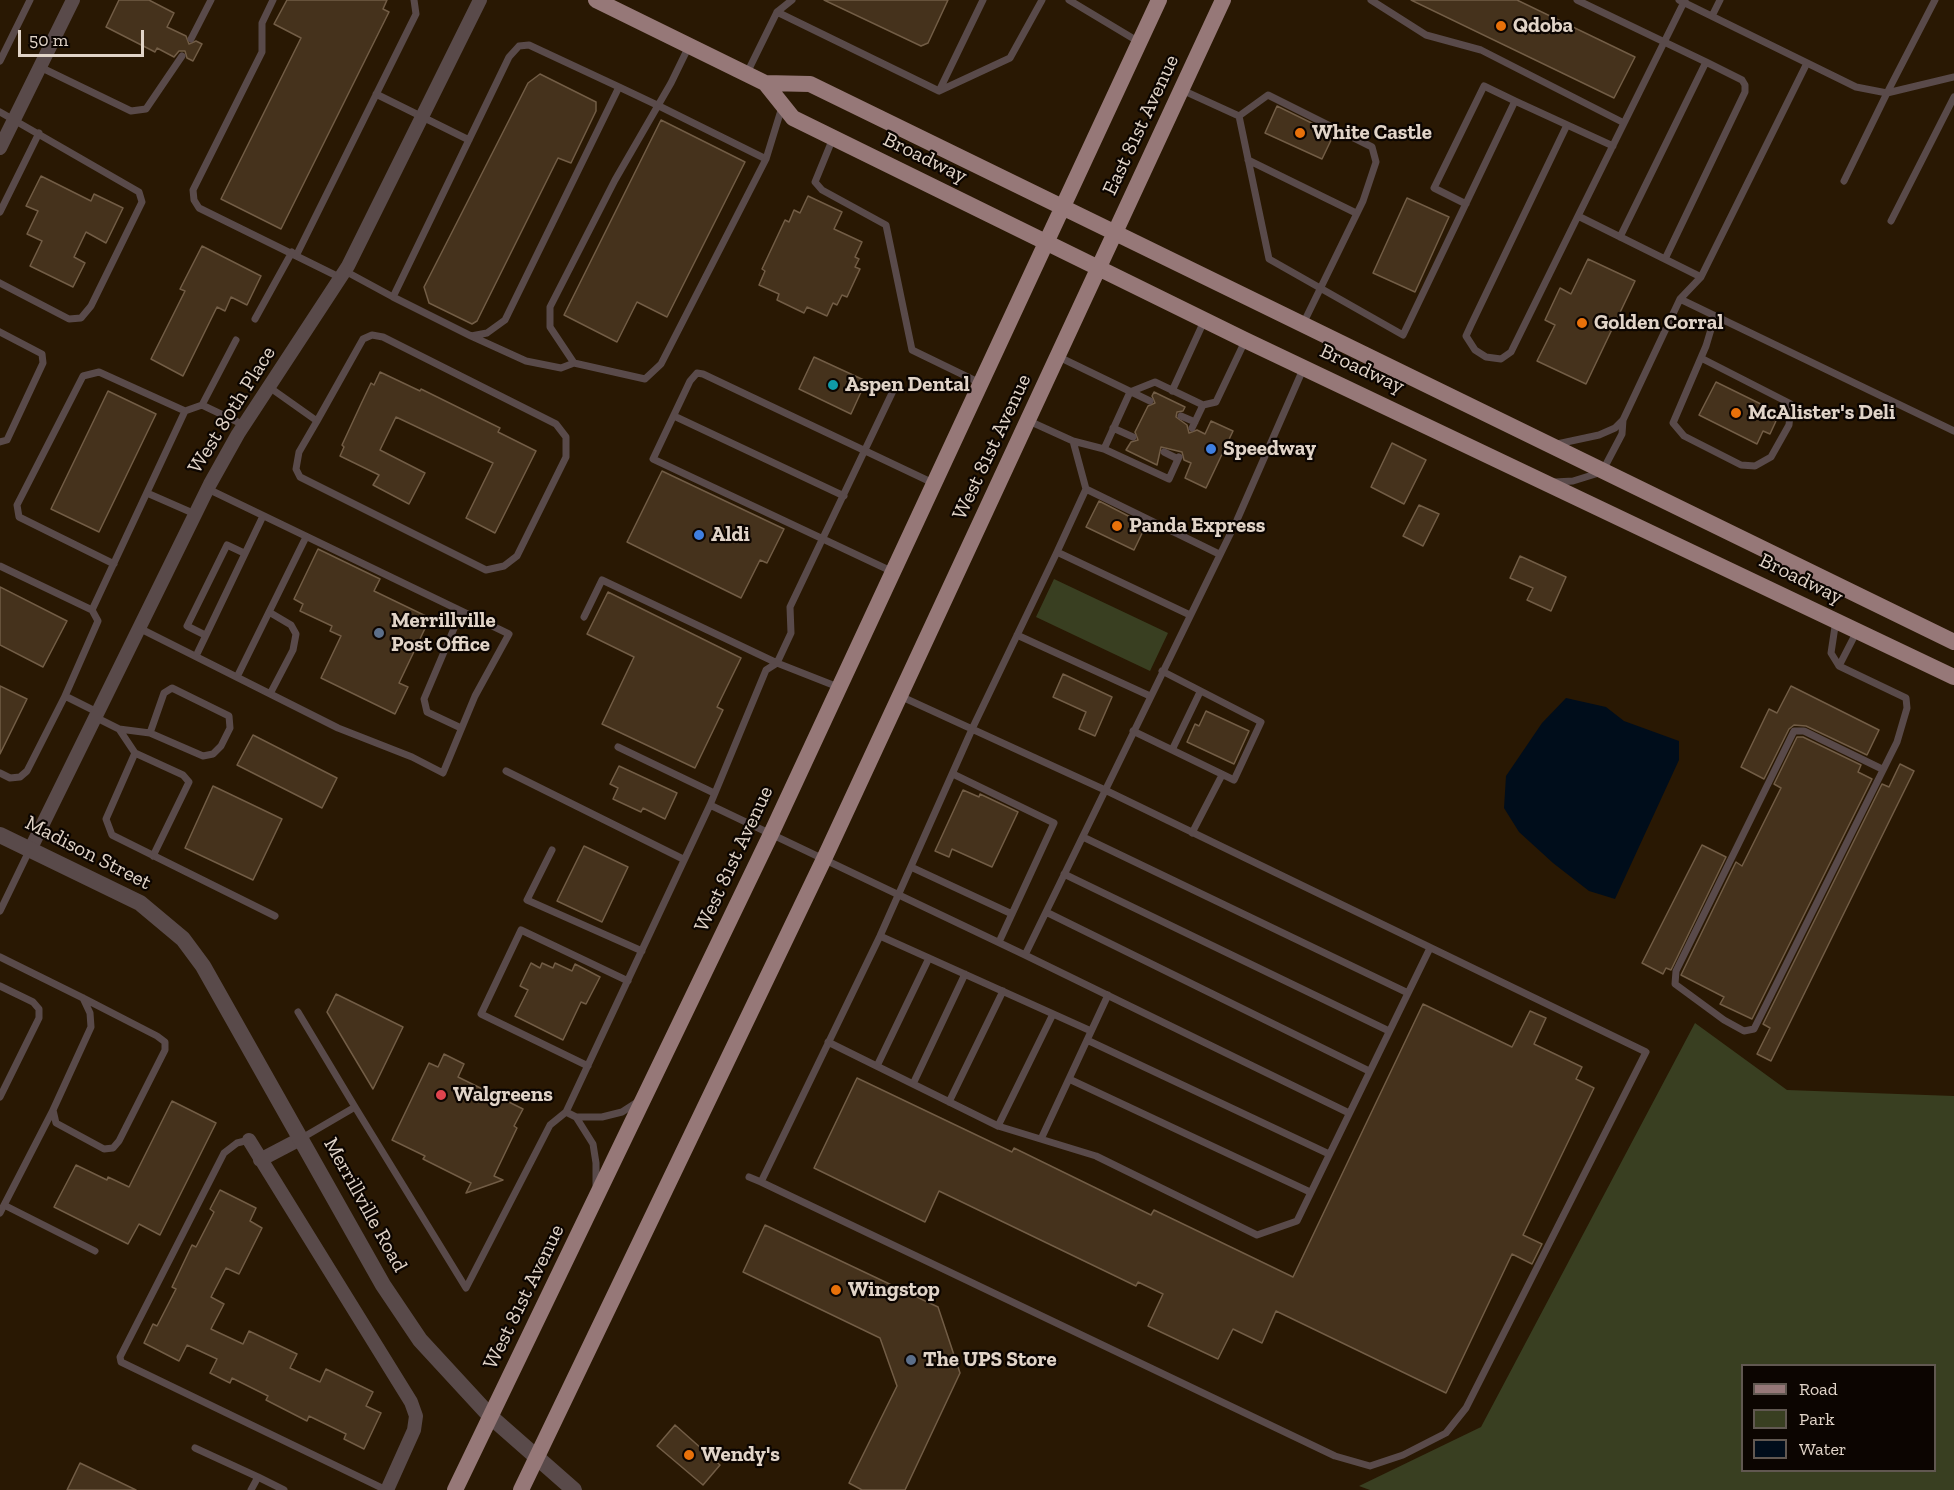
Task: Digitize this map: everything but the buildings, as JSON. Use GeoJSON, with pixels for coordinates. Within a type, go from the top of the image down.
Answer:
{"type":"FeatureCollection","features":[{"type":"Feature","properties":{"kind":"main road","name":"Broadway"},"geometry":{"type":"LineString","coordinates":[[596,0],[765,83],[793,118],[833,138],[1245,340],[1304,366],[1954,677]]}},
{"type":"Feature","properties":{"kind":"main road","name":"East 81st Avenue"},"geometry":{"type":"LineString","coordinates":[[1045,242],[1159,0]]}},
{"type":"Feature","properties":{"kind":"main road","name":"East 81st Avenue"},"geometry":{"type":"LineString","coordinates":[[1100,268],[1223,0]]}},
{"type":"Feature","properties":{"kind":"main road","name":"Broadway"},"geometry":{"type":"LineString","coordinates":[[765,83],[810,84],[1954,642]]}},
{"type":"Feature","properties":{"kind":"main road","name":"West 81st Avenue"},"geometry":{"type":"LineString","coordinates":[[455,1490],[771,834],[1045,242]]}},
{"type":"Feature","properties":{"kind":"main road","name":"West 81st Avenue"},"geometry":{"type":"LineString","coordinates":[[521,1490],[824,859],[1100,268]]}},
{"type":"Feature","properties":{"kind":"street"},"geometry":{"type":"LineString","coordinates":[[0,148],[73,0]]}},
{"type":"Feature","properties":{"kind":"street","name":"West 80th Place"},"geometry":{"type":"LineString","coordinates":[[31,848],[208,489],[244,425],[343,274],[480,0]]}},
{"type":"Feature","properties":{"kind":"street","name":"Madison Street"},"geometry":{"type":"LineString","coordinates":[[0,835],[123,894],[155,913]]}},
{"type":"Feature","properties":{"kind":"street","name":"Merrillville Road"},"geometry":{"type":"LineString","coordinates":[[155,913],[183,939],[203,966],[374,1269],[402,1313],[440,1364],[491,1417],[574,1490]]}},
{"type":"Feature","properties":{"kind":"street"},"geometry":{"type":"LineString","coordinates":[[260,1160],[302,1138]]}},
{"type":"Feature","properties":{"kind":"street"},"geometry":{"type":"LineString","coordinates":[[249,1140],[411,1402],[416,1416],[414,1430],[387,1490]]}},
{"type":"Feature","properties":{"kind":"lane"},"geometry":{"type":"LineString","coordinates":[[0,61],[30,0]]}},
{"type":"Feature","properties":{"kind":"lane"},"geometry":{"type":"LineString","coordinates":[[191,39],[211,0]]}},
{"type":"Feature","properties":{"kind":"lane"},"geometry":{"type":"LineString","coordinates":[[273,0],[262,24],[262,52],[193,190],[199,208],[393,297],[526,362],[561,368],[574,363],[645,378],[661,364],[766,159],[783,105]]}},
{"type":"Feature","properties":{"kind":"lane"},"geometry":{"type":"LineString","coordinates":[[255,319],[294,253],[416,15],[414,0]]}},
{"type":"Feature","properties":{"kind":"lane"},"geometry":{"type":"LineString","coordinates":[[747,74],[777,12],[792,0]]}},
{"type":"Feature","properties":{"kind":"lane"},"geometry":{"type":"LineString","coordinates":[[939,91],[983,0]]}},
{"type":"Feature","properties":{"kind":"lane"},"geometry":{"type":"LineString","coordinates":[[939,91],[1010,58],[1042,0]]}},
{"type":"Feature","properties":{"kind":"lane"},"geometry":{"type":"LineString","coordinates":[[1069,0],[1139,42]]}},
{"type":"Feature","properties":{"kind":"lane"},"geometry":{"type":"LineString","coordinates":[[1371,0],[1425,35],[1481,50],[1624,123]]}},
{"type":"Feature","properties":{"kind":"lane"},"geometry":{"type":"LineString","coordinates":[[1577,0],[1707,62],[1742,80],[1745,85],[1744,92],[1665,259]]}},
{"type":"Feature","properties":{"kind":"lane"},"geometry":{"type":"LineString","coordinates":[[1712,16],[1720,0]]}},
{"type":"Feature","properties":{"kind":"lane"},"geometry":{"type":"LineString","coordinates":[[1844,181],[1935,0]]}},
{"type":"Feature","properties":{"kind":"lane"},"geometry":{"type":"LineString","coordinates":[[1566,125],[1466,336],[1475,350],[1486,357],[1501,359],[1510,352],[1683,1],[1867,91],[1887,93],[1954,76]]}},
{"type":"Feature","properties":{"kind":"lane"},"geometry":{"type":"LineString","coordinates":[[777,12],[939,91]]}},
{"type":"Feature","properties":{"kind":"lane"},"geometry":{"type":"LineString","coordinates":[[393,297],[509,57],[519,46],[529,45],[766,159]]}},
{"type":"Feature","properties":{"kind":"lane"},"geometry":{"type":"LineString","coordinates":[[574,363],[549,327],[550,307],[615,180],[671,83],[688,46]]}},
{"type":"Feature","properties":{"kind":"lane"},"geometry":{"type":"LineString","coordinates":[[40,67],[131,111],[146,109],[182,56]]}},
{"type":"Feature","properties":{"kind":"lane"},"geometry":{"type":"LineString","coordinates":[[1620,237],[1707,62]]}},
{"type":"Feature","properties":{"kind":"lane"},"geometry":{"type":"LineString","coordinates":[[1551,445],[1599,435],[1615,428],[1623,420],[1680,299],[1701,277],[1807,63]]}},
{"type":"Feature","properties":{"kind":"lane"},"geometry":{"type":"LineString","coordinates":[[1466,204],[1434,188],[1484,86],[1613,146]]}},
{"type":"Feature","properties":{"kind":"lane"},"geometry":{"type":"LineString","coordinates":[[471,336],[487,333],[505,320],[619,87]]}},
{"type":"Feature","properties":{"kind":"lane"},"geometry":{"type":"LineString","coordinates":[[1182,90],[1239,116]]}},
{"type":"Feature","properties":{"kind":"lane"},"geometry":{"type":"LineString","coordinates":[[376,94],[469,140]]}},
{"type":"Feature","properties":{"kind":"lane"},"geometry":{"type":"LineString","coordinates":[[1239,116],[1268,95],[1372,147],[1376,162],[1356,213],[1303,324]]}},
{"type":"Feature","properties":{"kind":"lane"},"geometry":{"type":"LineString","coordinates":[[1891,221],[1954,97]]}},
{"type":"Feature","properties":{"kind":"lane"},"geometry":{"type":"LineString","coordinates":[[1239,116],[1269,259],[1403,335],[1515,101]]}},
{"type":"Feature","properties":{"kind":"lane"},"geometry":{"type":"LineString","coordinates":[[0,112],[139,192],[142,202],[91,306],[81,318],[69,319],[0,283]]}},
{"type":"Feature","properties":{"kind":"lane"},"geometry":{"type":"LineString","coordinates":[[0,212],[39,133]]}},
{"type":"Feature","properties":{"kind":"lane"},"geometry":{"type":"LineString","coordinates":[[833,138],[815,182],[822,190],[886,225],[912,350],[980,383]]}},
{"type":"Feature","properties":{"kind":"lane"},"geometry":{"type":"LineString","coordinates":[[1248,160],[1356,213]]}},
{"type":"Feature","properties":{"kind":"lane"},"geometry":{"type":"LineString","coordinates":[[1578,216],[1701,277]]}},
{"type":"Feature","properties":{"kind":"lane"},"geometry":{"type":"LineString","coordinates":[[1680,299],[1954,431]]}},
{"type":"Feature","properties":{"kind":"lane"},"geometry":{"type":"LineString","coordinates":[[1701,358],[1791,404],[1789,424],[1771,457],[1755,466],[1741,465],[1683,436],[1673,423],[1701,358],[1715,315]]}},
{"type":"Feature","properties":{"kind":"lane"},"geometry":{"type":"LineString","coordinates":[[1172,390],[1205,319]]}},
{"type":"Feature","properties":{"kind":"lane"},"geometry":{"type":"LineString","coordinates":[[0,332],[42,354],[43,363],[7,440],[0,442]]}},
{"type":"Feature","properties":{"kind":"lane"},"geometry":{"type":"LineString","coordinates":[[372,336],[383,337],[556,424],[566,437],[566,457],[517,556],[504,566],[486,570],[300,477],[296,469],[299,452],[317,421],[363,339],[372,336]]}},
{"type":"Feature","properties":{"kind":"lane"},"geometry":{"type":"LineString","coordinates":[[114,564],[19,517],[17,505],[83,376],[99,372],[185,411],[202,405],[236,340]]}},
{"type":"Feature","properties":{"kind":"lane"},"geometry":{"type":"LineString","coordinates":[[1104,449],[1130,392],[1155,382],[1203,405],[1216,402],[1245,340]]}},
{"type":"Feature","properties":{"kind":"lane"},"geometry":{"type":"LineString","coordinates":[[1059,357],[1150,401]]}},
{"type":"Feature","properties":{"kind":"lane"},"geometry":{"type":"LineString","coordinates":[[1025,955],[1220,554],[1304,366]]}},
{"type":"Feature","properties":{"kind":"lane"},"geometry":{"type":"LineString","coordinates":[[893,572],[653,459],[696,373],[933,483]]}},
{"type":"Feature","properties":{"kind":"lane"},"geometry":{"type":"LineString","coordinates":[[269,387],[317,421]]}},
{"type":"Feature","properties":{"kind":"lane"},"geometry":{"type":"LineString","coordinates":[[298,1012],[466,1288],[550,1125],[566,1112],[588,1066],[710,805],[766,670],[777,663],[791,633],[789,607],[893,391]]}},
{"type":"Feature","properties":{"kind":"lane"},"geometry":{"type":"LineString","coordinates":[[202,405],[244,425]]}},
{"type":"Feature","properties":{"kind":"lane"},"geometry":{"type":"LineString","coordinates":[[1181,416],[1193,425],[1203,405]]}},
{"type":"Feature","properties":{"kind":"lane"},"geometry":{"type":"LineString","coordinates":[[92,610],[185,411]]}},
{"type":"Feature","properties":{"kind":"lane"},"geometry":{"type":"LineString","coordinates":[[674,416],[844,496]]}},
{"type":"Feature","properties":{"kind":"lane"},"geometry":{"type":"LineString","coordinates":[[1548,482],[1573,481],[1602,472],[1622,434],[1623,420]]}},
{"type":"Feature","properties":{"kind":"lane"},"geometry":{"type":"LineString","coordinates":[[1029,421],[1073,441],[1104,449],[1168,479],[1178,458],[1164,452]]}},
{"type":"Feature","properties":{"kind":"lane"},"geometry":{"type":"LineString","coordinates":[[1113,428],[1133,437]]}},
{"type":"Feature","properties":{"kind":"lane"},"geometry":{"type":"LineString","coordinates":[[761,1182],[880,936],[973,728],[1086,489],[1073,441]]}},
{"type":"Feature","properties":{"kind":"lane"},"geometry":{"type":"LineString","coordinates":[[139,628],[338,728],[412,757],[443,772],[475,696],[509,634],[208,489]]}},
{"type":"Feature","properties":{"kind":"lane"},"geometry":{"type":"LineString","coordinates":[[1086,489],[1220,554]]}},
{"type":"Feature","properties":{"kind":"lane"},"geometry":{"type":"LineString","coordinates":[[147,493],[195,514]]}},
{"type":"Feature","properties":{"kind":"lane"},"geometry":{"type":"LineString","coordinates":[[196,656],[263,516]]}},
{"type":"Feature","properties":{"kind":"lane"},"geometry":{"type":"LineString","coordinates":[[237,676],[306,537]]}},
{"type":"Feature","properties":{"kind":"lane"},"geometry":{"type":"LineString","coordinates":[[206,636],[187,626],[227,545],[244,553]]}},
{"type":"Feature","properties":{"kind":"lane"},"geometry":{"type":"LineString","coordinates":[[1057,552],[1190,615]]}},
{"type":"Feature","properties":{"kind":"lane"},"geometry":{"type":"LineString","coordinates":[[0,566],[92,610],[98,621],[65,696],[27,771],[20,777],[10,778],[0,773]]}},
{"type":"Feature","properties":{"kind":"lane"},"geometry":{"type":"LineString","coordinates":[[584,616],[602,580],[777,663],[839,688]]}},
{"type":"Feature","properties":{"kind":"lane"},"geometry":{"type":"LineString","coordinates":[[269,612],[291,625],[296,634],[293,650],[270,694]]}},
{"type":"Feature","properties":{"kind":"lane"},"geometry":{"type":"LineString","coordinates":[[461,729],[427,712],[424,699],[462,612]]}},
{"type":"Feature","properties":{"kind":"lane"},"geometry":{"type":"LineString","coordinates":[[1836,620],[1831,653],[1839,666],[1906,698],[1907,708],[1897,742],[1754,1029],[1744,1031],[1724,1020],[1675,984],[1676,971],[1794,731],[1804,731],[1882,769]]}},
{"type":"Feature","properties":{"kind":"lane"},"geometry":{"type":"LineString","coordinates":[[1839,666],[1857,630]]}},
{"type":"Feature","properties":{"kind":"lane"},"geometry":{"type":"LineString","coordinates":[[1017,634],[1150,696]]}},
{"type":"Feature","properties":{"kind":"lane"},"geometry":{"type":"LineString","coordinates":[[1134,731],[1234,780],[1262,722],[1162,671]]}},
{"type":"Feature","properties":{"kind":"lane"},"geometry":{"type":"LineString","coordinates":[[65,696],[119,729],[150,733],[203,756],[213,754],[221,746],[230,728],[229,716],[172,688],[164,693],[150,733]]}},
{"type":"Feature","properties":{"kind":"lane"},"geometry":{"type":"LineString","coordinates":[[1172,750],[1200,692]]}},
{"type":"Feature","properties":{"kind":"lane"},"geometry":{"type":"LineString","coordinates":[[749,1177],[1335,1456],[1370,1466],[1403,1455],[1446,1432],[1466,1408],[1646,1052],[1105,790],[900,696]]}},
{"type":"Feature","properties":{"kind":"lane"},"geometry":{"type":"LineString","coordinates":[[119,729],[135,753],[183,775],[189,782],[153,855]]}},
{"type":"Feature","properties":{"kind":"lane"},"geometry":{"type":"LineString","coordinates":[[618,747],[714,793]]}},
{"type":"Feature","properties":{"kind":"lane"},"geometry":{"type":"LineString","coordinates":[[135,753],[106,819],[112,835],[275,916]]}},
{"type":"Feature","properties":{"kind":"lane"},"geometry":{"type":"LineString","coordinates":[[507,771],[683,859]]}},
{"type":"Feature","properties":{"kind":"lane"},"geometry":{"type":"LineString","coordinates":[[953,774],[1054,823],[999,942]]}},
{"type":"Feature","properties":{"kind":"lane"},"geometry":{"type":"LineString","coordinates":[[1192,833],[1222,775]]}},
{"type":"Feature","properties":{"kind":"lane"},"geometry":{"type":"LineString","coordinates":[[710,805],[999,942],[1349,1113]]}},
{"type":"Feature","properties":{"kind":"lane"},"geometry":{"type":"LineString","coordinates":[[1083,837],[1407,993]]}},
{"type":"Feature","properties":{"kind":"lane"},"geometry":{"type":"LineString","coordinates":[[0,911],[31,848]]}},
{"type":"Feature","properties":{"kind":"lane"},"geometry":{"type":"LineString","coordinates":[[552,850],[527,900],[642,951]]}},
{"type":"Feature","properties":{"kind":"lane"},"geometry":{"type":"LineString","coordinates":[[911,867],[1012,914]]}},
{"type":"Feature","properties":{"kind":"lane"},"geometry":{"type":"LineString","coordinates":[[1064,874],[1389,1031]]}},
{"type":"Feature","properties":{"kind":"lane"},"geometry":{"type":"LineString","coordinates":[[1046,912],[1369,1071]]}},
{"type":"Feature","properties":{"kind":"lane"},"geometry":{"type":"LineString","coordinates":[[588,1066],[481,1014],[520,930],[628,981]]}},
{"type":"Feature","properties":{"kind":"lane"},"geometry":{"type":"LineString","coordinates":[[880,936],[1091,1031]]}},
{"type":"Feature","properties":{"kind":"lane"},"geometry":{"type":"LineString","coordinates":[[828,1042],[998,1126],[1096,1156],[1257,1235],[1297,1221],[1430,948]]}},
{"type":"Feature","properties":{"kind":"lane"},"geometry":{"type":"LineString","coordinates":[[0,957],[165,1042],[165,1050],[119,1141],[113,1148],[104,1149],[56,1123],[53,1110]]}},
{"type":"Feature","properties":{"kind":"lane"},"geometry":{"type":"LineString","coordinates":[[877,1066],[929,958]]}},
{"type":"Feature","properties":{"kind":"lane"},"geometry":{"type":"LineString","coordinates":[[913,1084],[965,974]]}},
{"type":"Feature","properties":{"kind":"lane"},"geometry":{"type":"LineString","coordinates":[[0,986],[33,1002],[39,1009],[39,1018],[0,1097]]}},
{"type":"Feature","properties":{"kind":"lane"},"geometry":{"type":"LineString","coordinates":[[949,1102],[1003,991]]}},
{"type":"Feature","properties":{"kind":"lane"},"geometry":{"type":"LineString","coordinates":[[1041,1139],[1108,995]]}},
{"type":"Feature","properties":{"kind":"lane"},"geometry":{"type":"LineString","coordinates":[[0,1213],[53,1110],[91,1027],[90,1013],[83,998]]}},
{"type":"Feature","properties":{"kind":"lane"},"geometry":{"type":"LineString","coordinates":[[998,1126],[1053,1014]]}},
{"type":"Feature","properties":{"kind":"lane"},"geometry":{"type":"LineString","coordinates":[[1087,1040],[1329,1154]]}},
{"type":"Feature","properties":{"kind":"lane"},"geometry":{"type":"LineString","coordinates":[[1069,1079],[1310,1192]]}},
{"type":"Feature","properties":{"kind":"lane"},"geometry":{"type":"LineString","coordinates":[[566,1112],[576,1117],[602,1117],[622,1112],[646,1096]]}},
{"type":"Feature","properties":{"kind":"lane"},"geometry":{"type":"LineString","coordinates":[[302,1138],[355,1107]]}},
{"type":"Feature","properties":{"kind":"lane"},"geometry":{"type":"LineString","coordinates":[[576,1117],[595,1150],[596,1200]]}},
{"type":"Feature","properties":{"kind":"lane"},"geometry":{"type":"LineString","coordinates":[[249,1140],[237,1143],[224,1153],[120,1357],[121,1362],[387,1490]]}},
{"type":"Feature","properties":{"kind":"lane"},"geometry":{"type":"LineString","coordinates":[[4,1205],[95,1251]]}},
{"type":"Feature","properties":{"kind":"lane"},"geometry":{"type":"LineString","coordinates":[[195,1448],[284,1490]]}},
{"type":"Feature","properties":{"kind":"lane"},"geometry":{"type":"LineString","coordinates":[[251,1490],[258,1477]]}},
{"type":"Feature","properties":{"kind":"green space"},"geometry":{"type":"Polygon","coordinates":[[[1054,579],[1168,633],[1150,671],[1036,617],[1054,579]]]}},
{"type":"Feature","properties":{"kind":"green space"},"geometry":{"type":"Polygon","coordinates":[[[1695,1023],[1787,1090],[1954,1096],[1954,1490],[1370,1490],[1359,1486],[1481,1427],[1695,1023]]]}},
{"type":"Feature","properties":{"kind":"water"},"geometry":{"type":"Polygon","coordinates":[[[1566,698],[1606,707],[1624,721],[1679,741],[1679,760],[1615,899],[1589,891],[1553,863],[1519,832],[1504,808],[1506,776],[1542,723],[1566,698]]]}},
{"type":"Feature","properties":{"kind":"place","name":"Qdoba"},"geometry":{"type":"Point","coordinates":[1501,26]}},
{"type":"Feature","properties":{"kind":"place","name":"White Castle"},"geometry":{"type":"Point","coordinates":[1300,133]}},
{"type":"Feature","properties":{"kind":"place","name":"Golden Corral"},"geometry":{"type":"Point","coordinates":[1582,323]}},
{"type":"Feature","properties":{"kind":"place","name":"Aspen Dental"},"geometry":{"type":"Point","coordinates":[833,385]}},
{"type":"Feature","properties":{"kind":"place","name":"McAlister's Deli"},"geometry":{"type":"Point","coordinates":[1736,413]}},
{"type":"Feature","properties":{"kind":"place","name":"Speedway"},"geometry":{"type":"Point","coordinates":[1211,449]}},
{"type":"Feature","properties":{"kind":"place","name":"Panda Express"},"geometry":{"type":"Point","coordinates":[1117,526]}},
{"type":"Feature","properties":{"kind":"place","name":"Aldi"},"geometry":{"type":"Point","coordinates":[699,535]}},
{"type":"Feature","properties":{"kind":"place","name":"Merrillville Post Office"},"geometry":{"type":"Point","coordinates":[379,633]}},
{"type":"Feature","properties":{"kind":"place","name":"Walgreens"},"geometry":{"type":"Point","coordinates":[441,1095]}},
{"type":"Feature","properties":{"kind":"place","name":"Wingstop"},"geometry":{"type":"Point","coordinates":[836,1290]}},
{"type":"Feature","properties":{"kind":"place","name":"The UPS Store"},"geometry":{"type":"Point","coordinates":[911,1360]}},
{"type":"Feature","properties":{"kind":"place","name":"Wendy's"},"geometry":{"type":"Point","coordinates":[689,1455]}}]}
